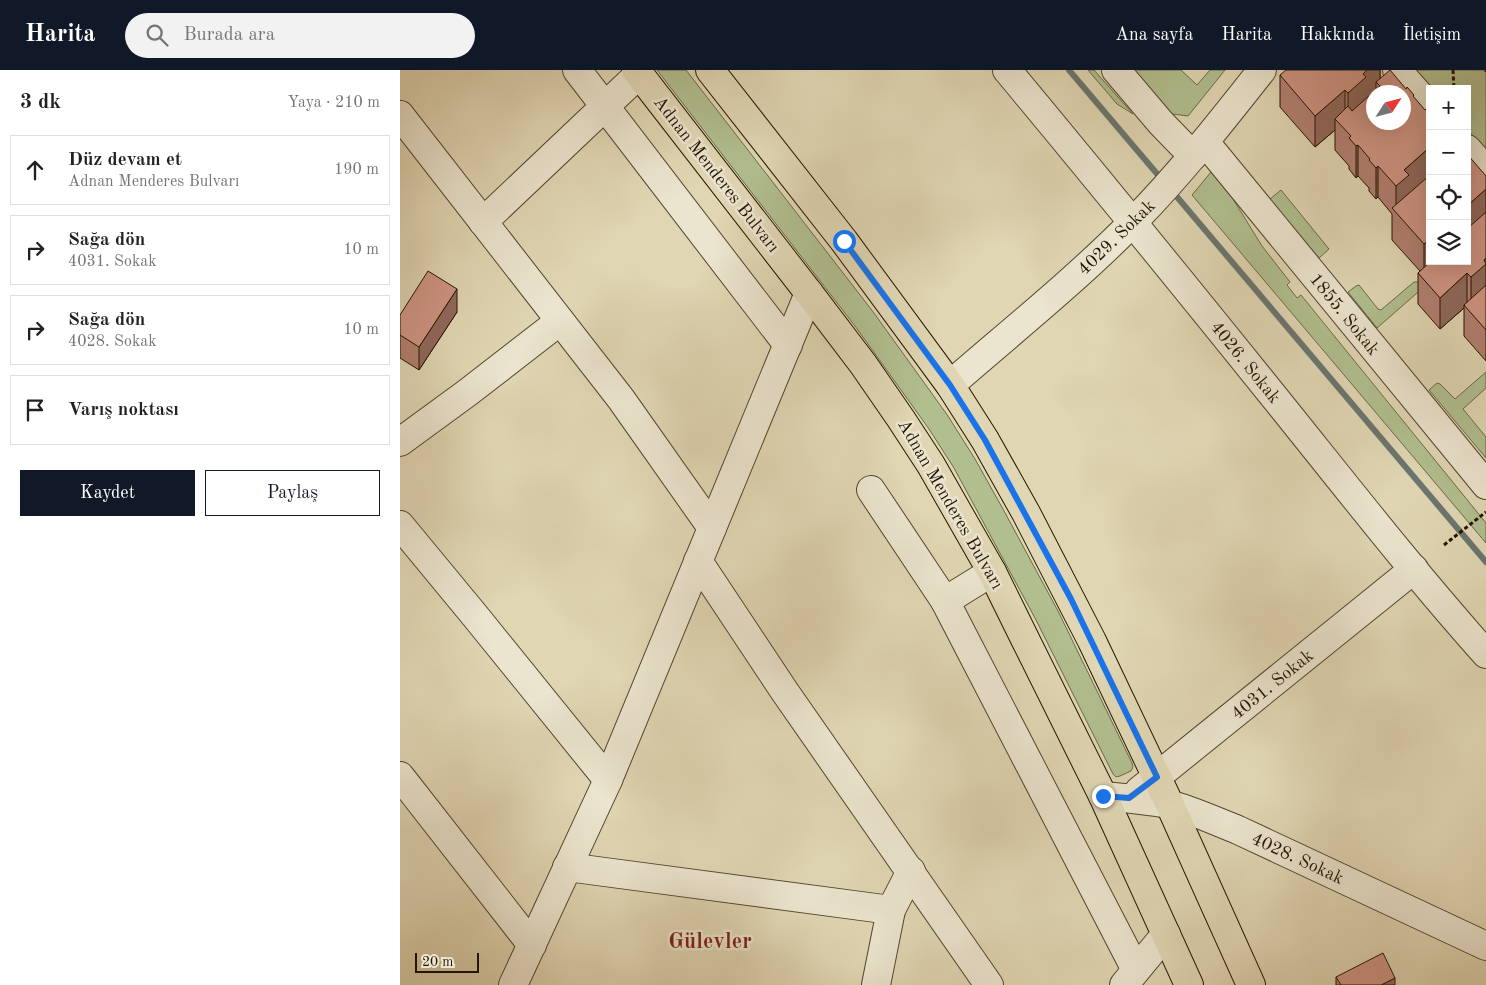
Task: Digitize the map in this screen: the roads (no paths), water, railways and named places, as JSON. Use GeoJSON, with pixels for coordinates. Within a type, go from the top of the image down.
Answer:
{"type":"FeatureCollection","features":[{"type":"Feature","properties":{"kind":"main road"},"geometry":{"type":"LineString","coordinates":[[710,70],[844,241],[950,385],[985,440],[1066,590],[1157,777],[1251,985]]}},
{"type":"Feature","properties":{"kind":"main road","name":"Adnan Menderes Bulvarı"},"geometry":{"type":"LineString","coordinates":[[637,72],[809,293],[901,419],[932,465],[1116,797],[1166,934],[1189,985]]}},
{"type":"Feature","properties":{"kind":"street"},"geometry":{"type":"LineString","coordinates":[[577,70],[788,345]]}},
{"type":"Feature","properties":{"kind":"street","name":"4026. Sokak"},"geometry":{"type":"LineString","coordinates":[[1007,70],[1142,213],[1414,570],[1486,654]]}},
{"type":"Feature","properties":{"kind":"street","name":"1855. Sokak"},"geometry":{"type":"LineString","coordinates":[[1116,70],[1161,122],[1194,155],[1486,485]]}},
{"type":"Feature","properties":{"kind":"street","name":"4029. Sokak"},"geometry":{"type":"LineString","coordinates":[[950,385],[1079,273],[1142,213],[1194,155],[1262,70]]}},
{"type":"Feature","properties":{"kind":"street"},"geometry":{"type":"LineString","coordinates":[[1398,70],[1426,102]]}},
{"type":"Feature","properties":{"kind":"street"},"geometry":{"type":"LineString","coordinates":[[483,222],[605,106],[637,72]]}},
{"type":"Feature","properties":{"kind":"street"},"geometry":{"type":"LineString","coordinates":[[400,115],[621,399],[712,528]]}},
{"type":"Feature","properties":{"kind":"street"},"geometry":{"type":"LineString","coordinates":[[1471,153],[1486,170]]}},
{"type":"Feature","properties":{"kind":"street"},"geometry":{"type":"LineString","coordinates":[[514,985],[608,780],[809,293]]}},
{"type":"Feature","properties":{"kind":"street"},"geometry":{"type":"LineString","coordinates":[[401,438],[467,392],[560,321]]}},
{"type":"Feature","properties":{"kind":"street"},"geometry":{"type":"LineString","coordinates":[[871,490],[945,601],[1130,978],[1166,934]]}},
{"type":"Feature","properties":{"kind":"street"},"geometry":{"type":"LineString","coordinates":[[400,525],[608,780]]}},
{"type":"Feature","properties":{"kind":"street"},"geometry":{"type":"LineString","coordinates":[[698,561],[785,692],[989,985]]}},
{"type":"Feature","properties":{"kind":"street","name":"4031. Sokak"},"geometry":{"type":"LineString","coordinates":[[1116,797],[1157,777],[1414,570]]}},
{"type":"Feature","properties":{"kind":"street"},"geometry":{"type":"LineString","coordinates":[[945,601],[992,572]]}},
{"type":"Feature","properties":{"kind":"street"},"geometry":{"type":"LineString","coordinates":[[405,792],[532,945]]}},
{"type":"Feature","properties":{"kind":"street","name":"4028. Sokak"},"geometry":{"type":"LineString","coordinates":[[1116,797],[1170,805],[1238,830],[1486,946]]}},
{"type":"Feature","properties":{"kind":"street"},"geometry":{"type":"LineString","coordinates":[[567,867],[891,910]]}},
{"type":"Feature","properties":{"kind":"street"},"geometry":{"type":"LineString","coordinates":[[876,985],[891,910],[911,871]]}},
{"type":"Feature","properties":{"kind":"waterway"},"geometry":{"type":"LineString","coordinates":[[1069,70],[1164,182]]}},
{"type":"Feature","properties":{"kind":"waterway"},"geometry":{"type":"LineString","coordinates":[[1172,191],[1486,562]]}},
{"type":"Feature","properties":{"kind":"district","name":"Gülevler"},"geometry":{"type":"Point","coordinates":[710,940]}}]}
